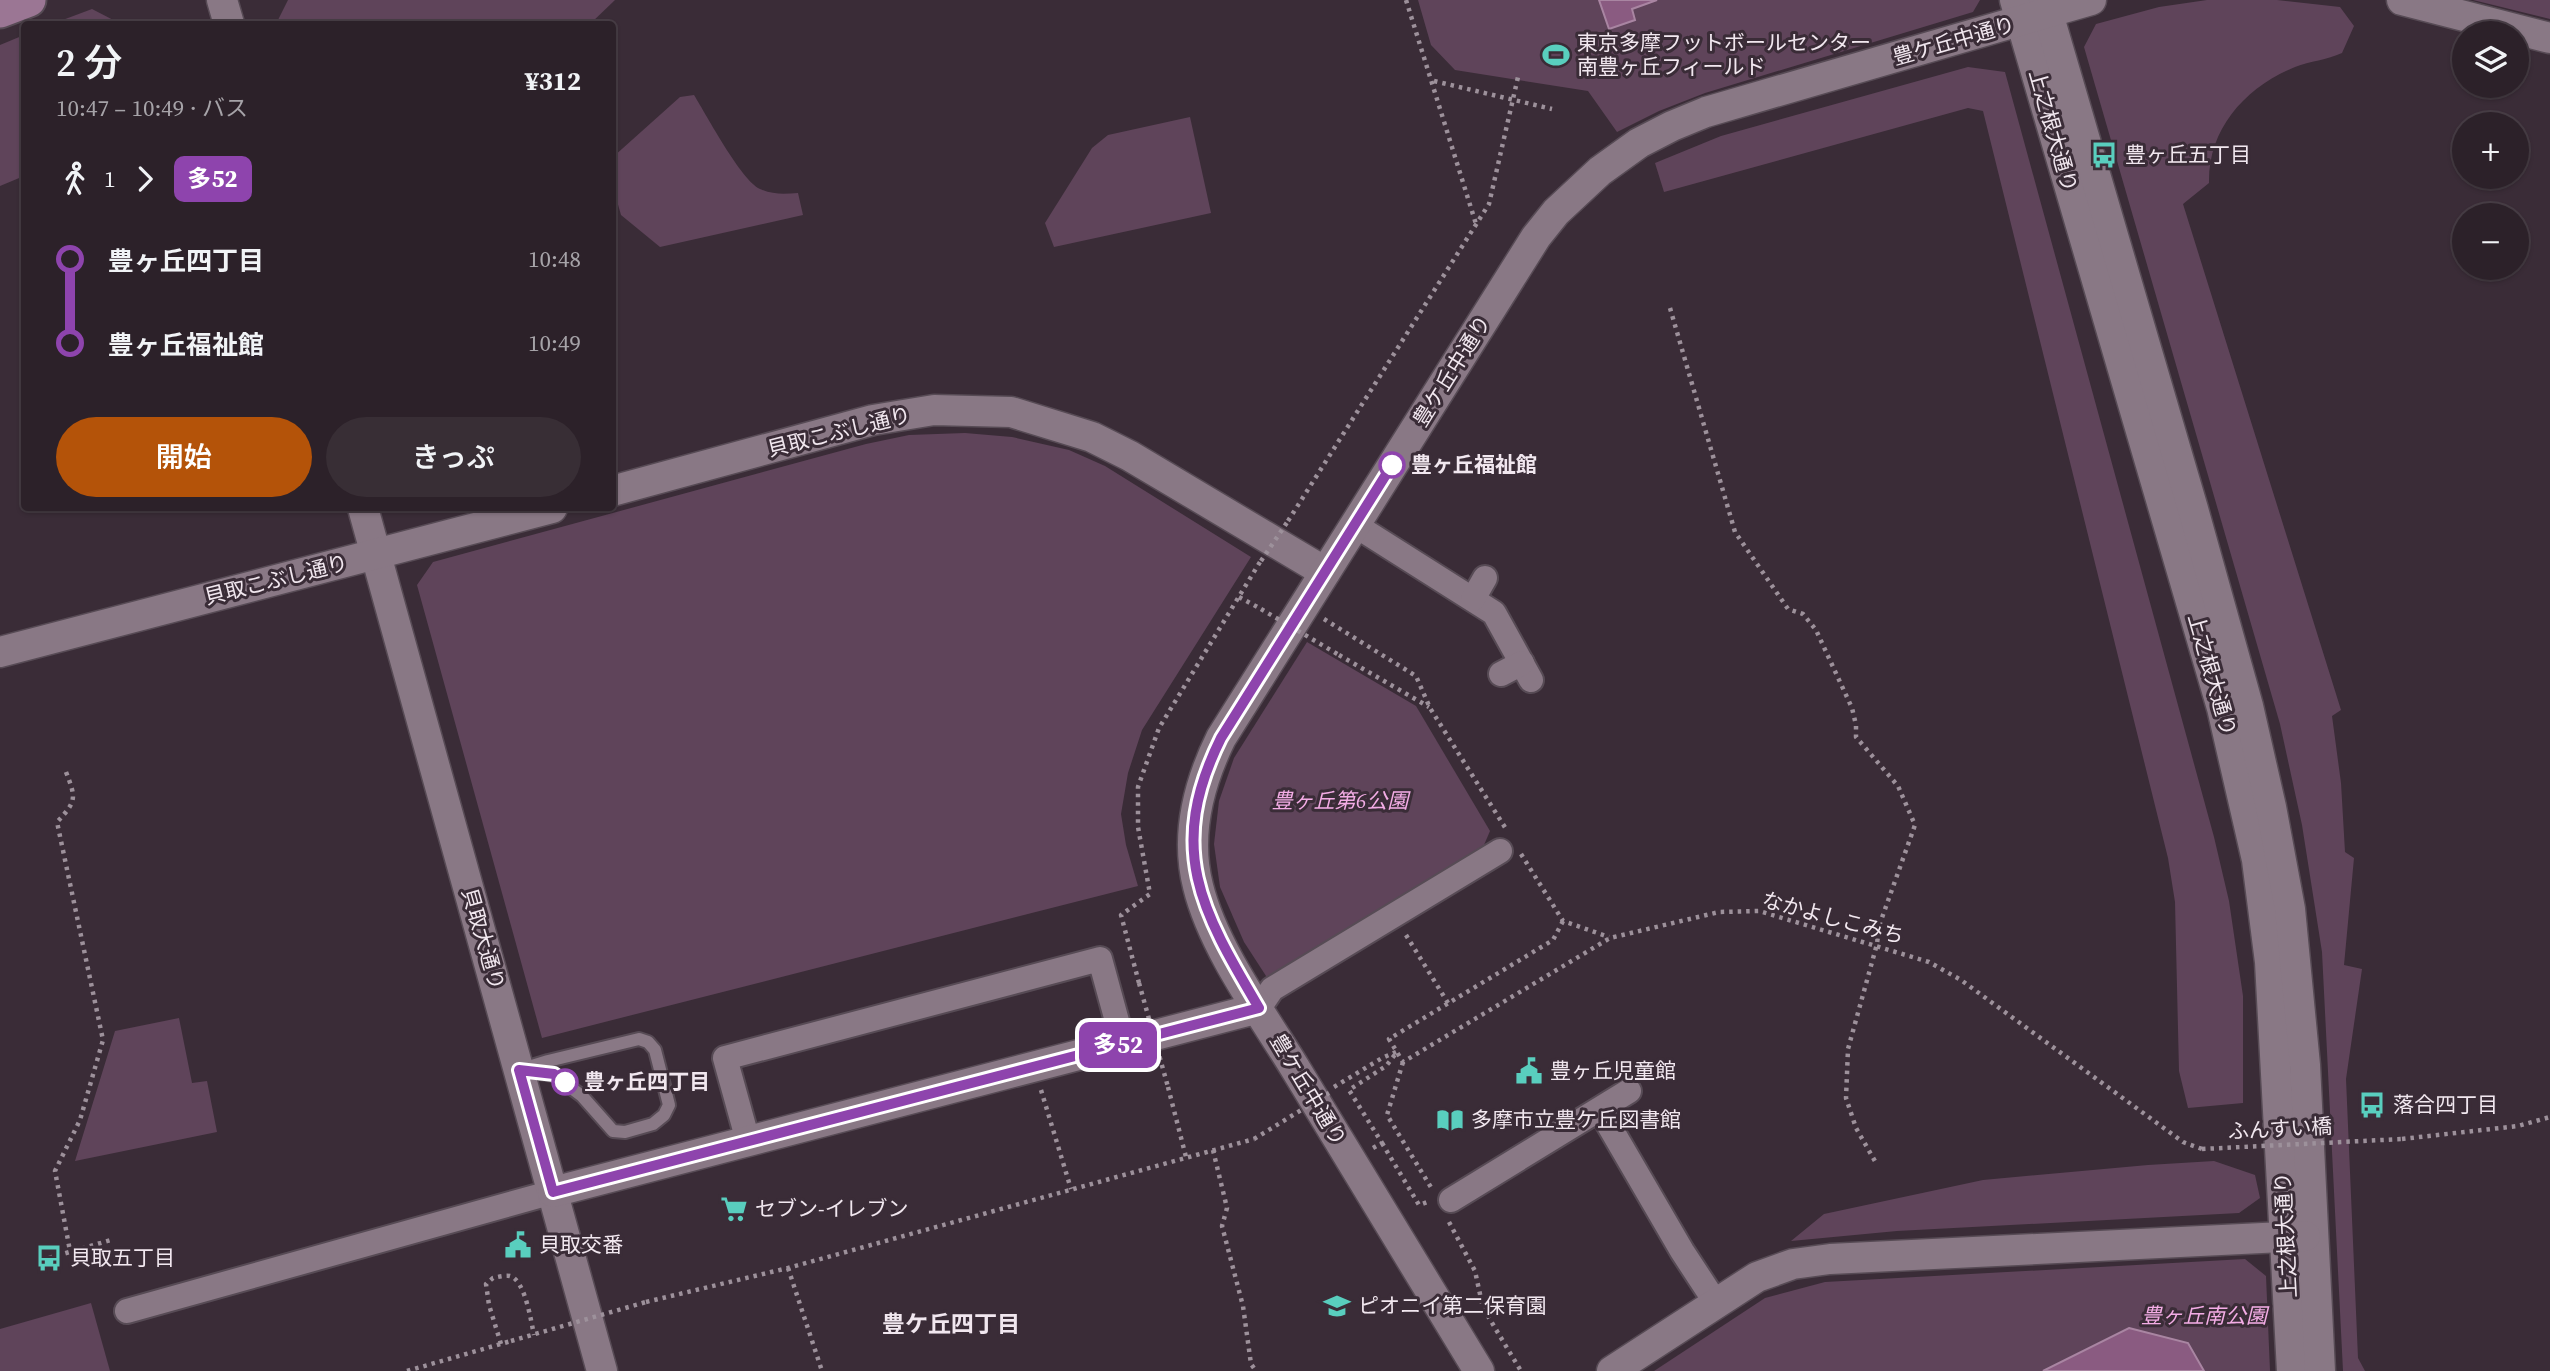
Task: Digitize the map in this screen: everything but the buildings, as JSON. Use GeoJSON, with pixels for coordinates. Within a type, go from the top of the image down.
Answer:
{"type":"FeatureCollection","features":[{"type":"Feature","properties":{"kind":"main road"},"geometry":{"type":"LineString","coordinates":[[0,11],[29,0]]}},
{"type":"Feature","properties":{"kind":"street"},"geometry":{"type":"LineString","coordinates":[[222,0],[228,21]]}},
{"type":"Feature","properties":{"kind":"street","name":"豊ケ丘中通り"},"geometry":{"type":"LineString","coordinates":[[1479,1371],[1222,947],[1198,885],[1194,846],[1199,793],[1207,766],[1221,738],[1536,237],[1556,212],[1600,171],[1639,143],[1706,112],[2032,8],[2091,0]]}},
{"type":"Feature","properties":{"kind":"street"},"geometry":{"type":"LineString","coordinates":[[2402,0],[2550,38]]}},
{"type":"Feature","properties":{"kind":"street","name":"上之根大通り"},"geometry":{"type":"LineString","coordinates":[[2032,8],[2211,575],[2248,706],[2271,807],[2290,909],[2301,1012],[2300,1236],[2292,1371]]}},
{"type":"Feature","properties":{"kind":"street","name":"貝取こぶし通り"},"geometry":{"type":"LineString","coordinates":[[616,490],[873,420],[934,410],[1011,412],[1092,437],[1130,456],[1325,572]]}},
{"type":"Feature","properties":{"kind":"street","name":"貝取大通り"},"geometry":{"type":"LineString","coordinates":[[364,511],[602,1371]]}},
{"type":"Feature","properties":{"kind":"street","name":"貝取こぶし通り"},"geometry":{"type":"LineString","coordinates":[[0,652],[541,511]]}},
{"type":"Feature","properties":{"kind":"street"},"geometry":{"type":"LineString","coordinates":[[1354,525],[1479,589],[1494,613],[1518,672]]}},
{"type":"Feature","properties":{"kind":"street"},"geometry":{"type":"LineString","coordinates":[[127,1311],[553,1192],[1259,1008],[1272,989],[1510,846]]}},
{"type":"Feature","properties":{"kind":"street"},"geometry":{"type":"LineString","coordinates":[[748,1141],[725,1058],[1100,959],[1123,1044]]}},
{"type":"Feature","properties":{"kind":"street"},"geometry":{"type":"LineString","coordinates":[[1444,1199],[1629,1091]]}},
{"type":"Feature","properties":{"kind":"street"},"geometry":{"type":"LineString","coordinates":[[1600,1110],[1682,1251],[1716,1303]]}},
{"type":"Feature","properties":{"kind":"street"},"geometry":{"type":"LineString","coordinates":[[1612,1371],[1757,1277],[1793,1265],[1830,1259],[2300,1236]]}},
{"type":"Feature","properties":{"kind":"street","name":"上之根大通り"},"geometry":{"type":"LineString","coordinates":[[2300,1236],[2320,1371]]}},
{"type":"Feature","properties":{"kind":"lane"},"geometry":{"type":"LineString","coordinates":[[639,1039],[648,1042],[655,1050],[669,1105],[664,1115],[653,1125],[625,1132],[613,1131],[582,1096],[554,1074],[519,1070],[548,1060],[639,1039]]}},
{"type":"Feature","properties":{"kind":"path"},"geometry":{"type":"LineString","coordinates":[[1406,0],[1476,225]]}},
{"type":"Feature","properties":{"kind":"path"},"geometry":{"type":"LineString","coordinates":[[1186,1157],[1121,915],[1150,894],[1138,827],[1138,787],[1159,728],[1261,561],[1489,204],[1518,78]]}},
{"type":"Feature","properties":{"kind":"path"},"geometry":{"type":"LineString","coordinates":[[1433,80],[1552,108]]}},
{"type":"Feature","properties":{"kind":"path"},"geometry":{"type":"LineString","coordinates":[[1670,308],[1735,532],[1788,608],[1803,614],[1816,630],[1852,708],[1856,737],[1898,786],[1915,825],[1879,926],[1877,944],[1848,1049],[1846,1098],[1856,1128],[1875,1163]]}},
{"type":"Feature","properties":{"kind":"path"},"geometry":{"type":"LineString","coordinates":[[1239,597],[1430,708]]}},
{"type":"Feature","properties":{"kind":"path"},"geometry":{"type":"LineString","coordinates":[[1316,614],[1416,676],[1430,708],[1510,846],[1563,921],[1610,937]]}},
{"type":"Feature","properties":{"kind":"path"},"geometry":{"type":"LineString","coordinates":[[66,772],[75,794],[71,806],[57,822],[103,1040],[80,1120],[55,1171],[70,1251]]}},
{"type":"Feature","properties":{"kind":"path","name":"なかよしこみち"},"geometry":{"type":"LineString","coordinates":[[1397,1052],[1403,1062],[1610,937],[1719,912],[1759,911],[1877,944],[1929,962],[1961,980],[2183,1142],[2202,1149]]}},
{"type":"Feature","properties":{"kind":"path"},"geometry":{"type":"LineString","coordinates":[[1394,916],[1448,1003]]}},
{"type":"Feature","properties":{"kind":"path"},"geometry":{"type":"LineString","coordinates":[[1397,1052],[1389,1039],[1553,940],[1563,921]]}},
{"type":"Feature","properties":{"kind":"path"},"geometry":{"type":"LineString","coordinates":[[1336,1084],[1397,1052]]}},
{"type":"Feature","properties":{"kind":"path"},"geometry":{"type":"LineString","coordinates":[[1397,1052],[1386,1066],[1349,1090],[1419,1205],[1444,1199]]}},
{"type":"Feature","properties":{"kind":"path"},"geometry":{"type":"LineString","coordinates":[[1034,1067],[1071,1189]]}},
{"type":"Feature","properties":{"kind":"path"},"geometry":{"type":"LineString","coordinates":[[407,1371],[646,1302],[788,1268],[1254,1139],[1329,1093],[1338,1093]]}},
{"type":"Feature","properties":{"kind":"path","name":"ふんすい橋"},"geometry":{"type":"LineString","coordinates":[[2202,1149],[2402,1139],[2518,1126],[2550,1117]]}},
{"type":"Feature","properties":{"kind":"path"},"geometry":{"type":"LineString","coordinates":[[1366,1137],[1373,1149],[1382,1143]]}},
{"type":"Feature","properties":{"kind":"path"},"geometry":{"type":"LineString","coordinates":[[1213,1150],[1227,1208],[1222,1226],[1243,1306],[1251,1364],[1256,1371]]}},
{"type":"Feature","properties":{"kind":"path"},"geometry":{"type":"LineString","coordinates":[[49,1258],[111,1240]]}},
{"type":"Feature","properties":{"kind":"path"},"geometry":{"type":"LineString","coordinates":[[788,1268],[822,1371]]}},
{"type":"Feature","properties":{"kind":"path"},"geometry":{"type":"LineString","coordinates":[[501,1344],[489,1305],[486,1284],[492,1278],[510,1276],[518,1282],[534,1335]]}},
{"type":"Feature","properties":{"kind":"green space"},"geometry":{"type":"Polygon","coordinates":[[[288,0],[615,0],[593,21],[278,21],[288,0]]]}},
{"type":"Feature","properties":{"kind":"green space"},"geometry":{"type":"Polygon","coordinates":[[[1418,0],[1980,0],[1973,12],[1705,93],[1659,111],[1617,132],[1588,91],[1455,70],[1431,45],[1418,0]]]}},
{"type":"Feature","properties":{"kind":"green space"},"geometry":{"type":"Polygon","coordinates":[[[2207,0],[2277,0],[2340,7],[2354,26],[2342,53],[2277,75],[2246,98],[2233,112],[2215,144],[2209,183],[2183,204],[2341,710],[2332,716],[2341,783],[2345,852],[2354,858],[2344,965],[2362,969],[2346,1079],[2358,1358],[2365,1371],[2343,1371],[2322,952],[2302,825],[2280,724],[2084,47],[2096,24],[2159,7],[2207,0]]]}},
{"type":"Feature","properties":{"kind":"green space"},"geometry":{"type":"Polygon","coordinates":[[[2473,0],[2550,0],[2550,19],[2473,0]]]}},
{"type":"Feature","properties":{"kind":"green space"},"geometry":{"type":"Polygon","coordinates":[[[92,9],[115,21],[60,21],[92,9]]]}},
{"type":"Feature","properties":{"kind":"green space"},"geometry":{"type":"Polygon","coordinates":[[[21,36],[21,177],[0,186],[0,45],[21,36]]]}},
{"type":"Feature","properties":{"kind":"green space"},"geometry":{"type":"Polygon","coordinates":[[[1968,67],[2005,72],[2214,837],[2229,901],[2243,996],[2243,1103],[2188,1108],[2179,1071],[2175,902],[2168,858],[1983,111],[1968,108],[1664,192],[1655,163],[1721,136],[1968,67]]]}},
{"type":"Feature","properties":{"kind":"green space"},"geometry":{"type":"Polygon","coordinates":[[[694,95],[734,161],[752,183],[770,192],[798,193],[803,215],[660,247],[621,215],[616,198],[616,154],[680,97],[694,95]]]}},
{"type":"Feature","properties":{"kind":"green space"},"geometry":{"type":"Polygon","coordinates":[[[1190,117],[1211,213],[1054,247],[1045,223],[1092,148],[1108,135],[1190,117]]]}},
{"type":"Feature","properties":{"kind":"green space"},"geometry":{"type":"Polygon","coordinates":[[[965,433],[1012,437],[1069,450],[1105,466],[1251,557],[1142,730],[1128,773],[1121,814],[1126,845],[1138,886],[542,1038],[417,585],[433,562],[866,444],[909,435],[965,433]]]}},
{"type":"Feature","properties":{"kind":"green space","name":"豊ヶ丘第6公園"},"geometry":{"type":"Polygon","coordinates":[[[1307,642],[1416,706],[1490,831],[1484,845],[1268,979],[1244,942],[1220,887],[1214,844],[1219,801],[1234,758],[1307,642]]]}},
{"type":"Feature","properties":{"kind":"green space"},"geometry":{"type":"Polygon","coordinates":[[[179,1018],[192,1083],[207,1081],[217,1132],[75,1161],[115,1031],[179,1018]]]}},
{"type":"Feature","properties":{"kind":"green space"},"geometry":{"type":"Polygon","coordinates":[[[2214,1161],[2255,1175],[2260,1198],[2239,1213],[1897,1231],[1791,1241],[1824,1214],[1983,1180],[2214,1161]]]}},
{"type":"Feature","properties":{"kind":"green space","name":"豊ヶ丘南公園"},"geometry":{"type":"Polygon","coordinates":[[[2245,1259],[2266,1276],[2270,1371],[1654,1371],[1765,1298],[1825,1282],[2245,1259]]]}},
{"type":"Feature","properties":{"kind":"green space"},"geometry":{"type":"Polygon","coordinates":[[[91,1303],[110,1371],[0,1371],[0,1329],[91,1303]]]}},
{"type":"Feature","properties":{"kind":"shaded area"},"geometry":{"type":"Polygon","coordinates":[[[1599,0],[1657,0],[1632,9],[1635,20],[1609,29],[1599,0]]]}},
{"type":"Feature","properties":{"kind":"shaded area"},"geometry":{"type":"Polygon","coordinates":[[[2129,1328],[2188,1343],[2204,1371],[2043,1371],[2129,1328]]]}},
{"type":"Feature","properties":{"kind":"bus line","name":"多52"},"geometry":{"type":"LineString","coordinates":[[565,1082],[554,1074],[519,1070],[553,1192],[1259,1008],[1222,947],[1198,885],[1194,846],[1199,793],[1207,766],[1221,738],[1392,465]]}},
{"type":"Feature","properties":{"kind":"place","name":"東京多摩フットボールセンター 南豊ヶ丘フィールド"},"geometry":{"type":"Point","coordinates":[1556,55]}},
{"type":"Feature","properties":{"kind":"place","name":"豊ヶ丘五丁目"},"geometry":{"type":"Point","coordinates":[2104,155]}},
{"type":"Feature","properties":{"kind":"place","name":"豊ヶ丘福祉館"},"geometry":{"type":"Point","coordinates":[1392,465]}},
{"type":"Feature","properties":{"kind":"place","name":"豊ヶ丘児童館"},"geometry":{"type":"Point","coordinates":[1529,1071]}},
{"type":"Feature","properties":{"kind":"place","name":"豊ヶ丘四丁目"},"geometry":{"type":"Point","coordinates":[565,1082]}},
{"type":"Feature","properties":{"kind":"place","name":"落合四丁目"},"geometry":{"type":"Point","coordinates":[2372,1105]}},
{"type":"Feature","properties":{"kind":"place","name":"多摩市立豊ケ丘図書館"},"geometry":{"type":"Point","coordinates":[1450,1120]}},
{"type":"Feature","properties":{"kind":"place","name":"セブン-イレブン"},"geometry":{"type":"Point","coordinates":[734,1209]}},
{"type":"Feature","properties":{"kind":"place","name":"貝取交番"},"geometry":{"type":"Point","coordinates":[518,1245]}},
{"type":"Feature","properties":{"kind":"place","name":"貝取五丁目"},"geometry":{"type":"Point","coordinates":[49,1258]}},
{"type":"Feature","properties":{"kind":"place","name":"ピオニイ第二保育園"},"geometry":{"type":"Point","coordinates":[1337,1306]}},
{"type":"Feature","properties":{"kind":"district","name":"豊ケ丘四丁目"},"geometry":{"type":"Point","coordinates":[951,1324]}}]}
